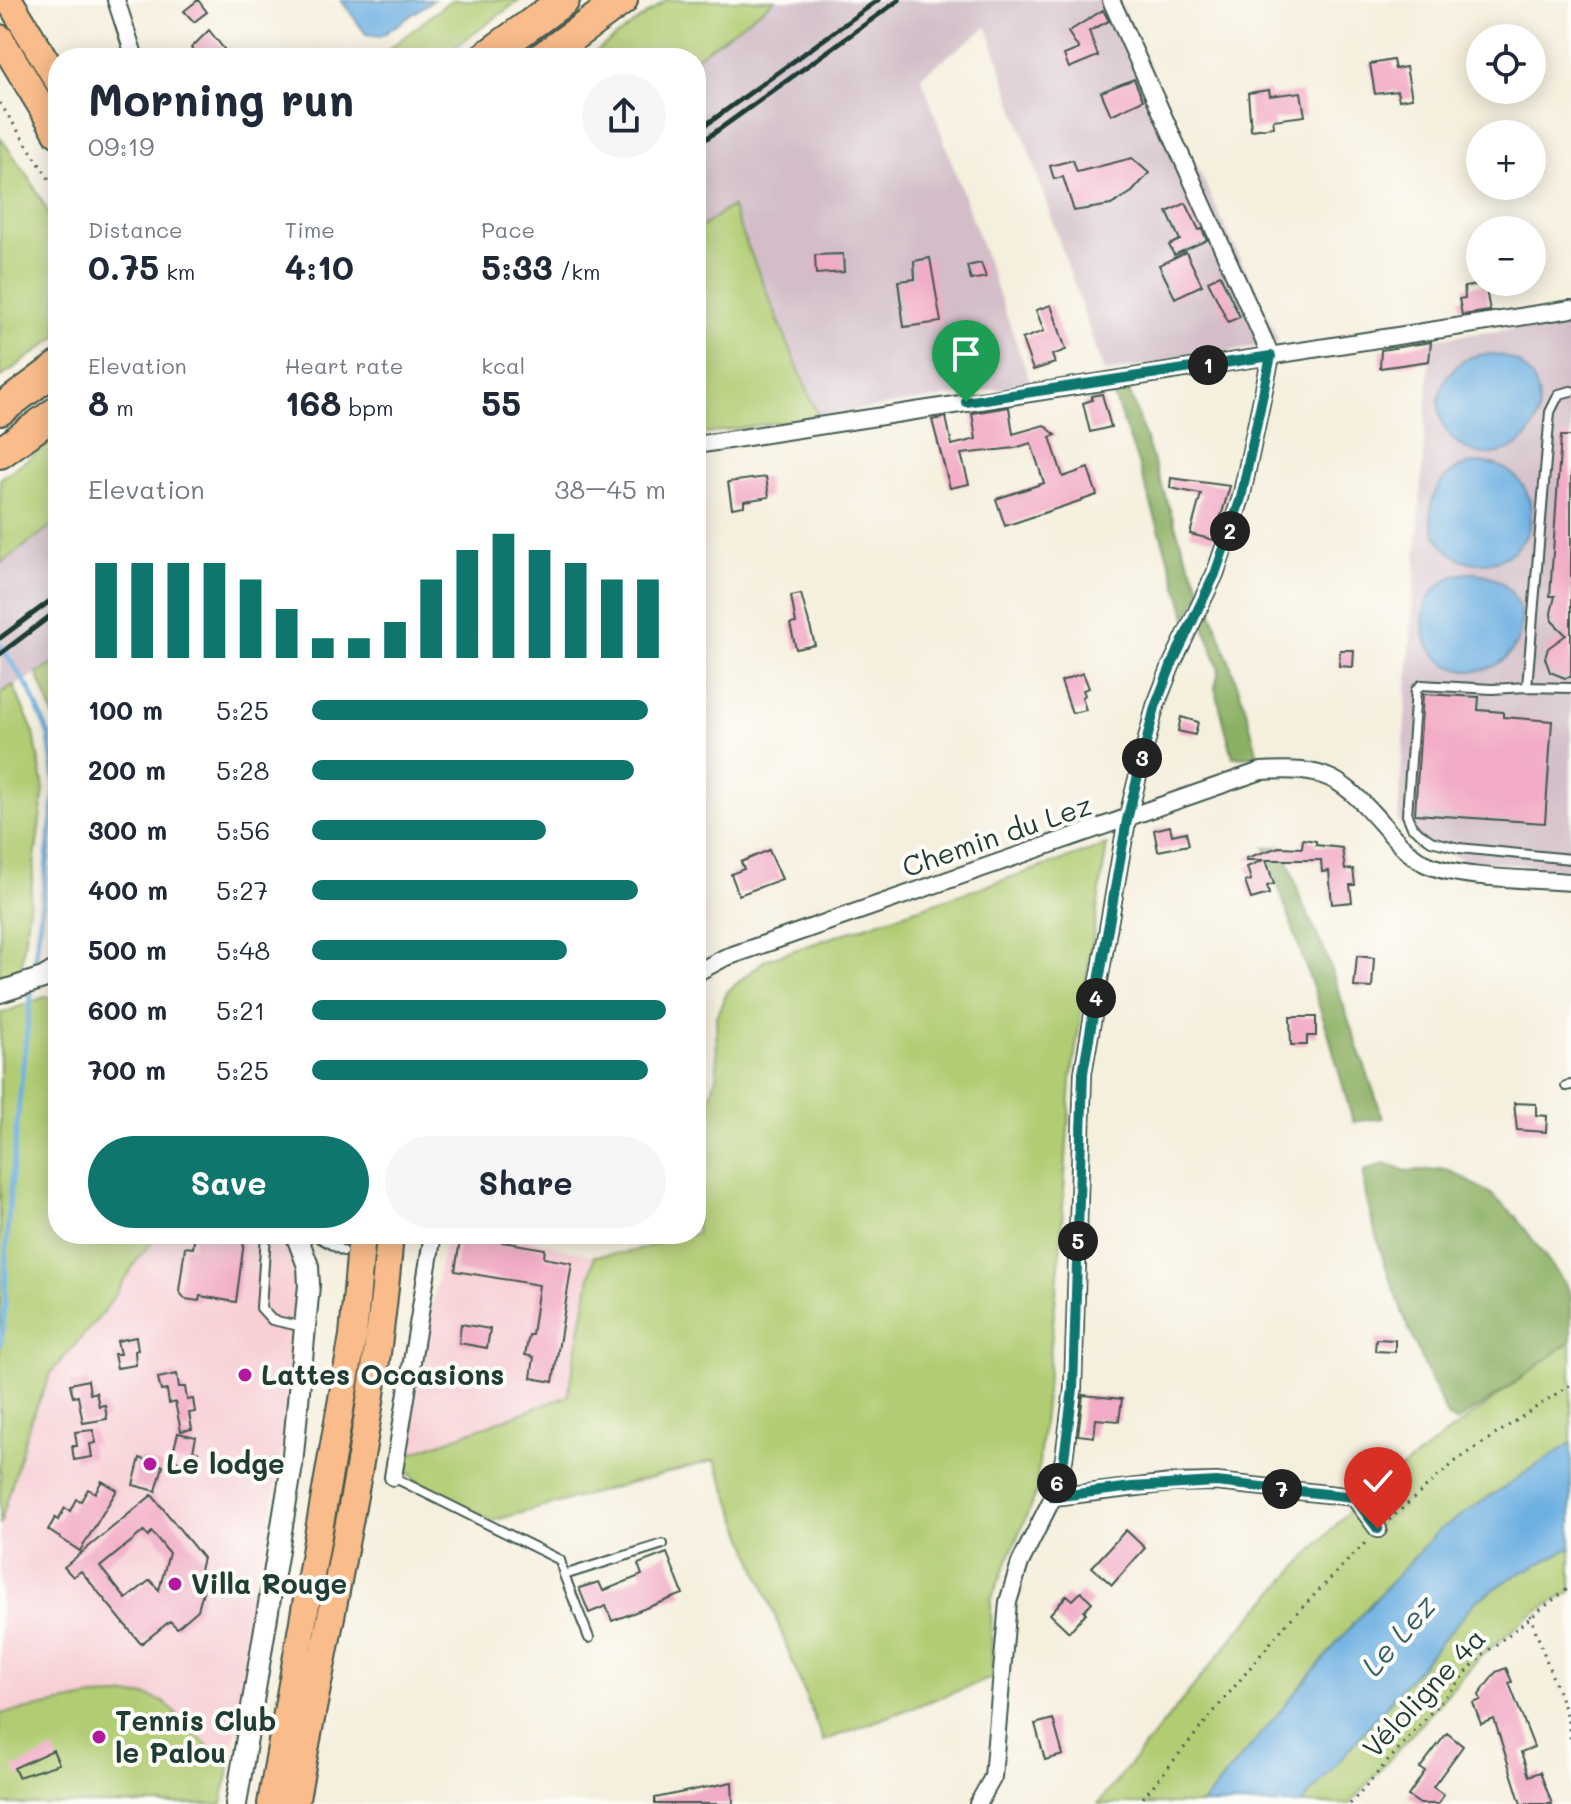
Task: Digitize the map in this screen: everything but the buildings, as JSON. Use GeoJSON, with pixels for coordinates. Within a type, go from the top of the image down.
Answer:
{"type":"FeatureCollection","features":[{"type":"Feature","properties":{"kind":"highway"},"geometry":{"type":"LineString","coordinates":[[498,48],[564,0]]}},
{"type":"Feature","properties":{"kind":"highway"},"geometry":{"type":"LineString","coordinates":[[556,48],[622,0]]}},
{"type":"Feature","properties":{"kind":"highway"},"geometry":{"type":"LineString","coordinates":[[0,410],[48,374]]}},
{"type":"Feature","properties":{"kind":"highway"},"geometry":{"type":"LineString","coordinates":[[0,453],[48,418]]}},
{"type":"Feature","properties":{"kind":"main road"},"geometry":{"type":"LineString","coordinates":[[9,0],[48,64]]}},
{"type":"Feature","properties":{"kind":"main road"},"geometry":{"type":"LineString","coordinates":[[0,38],[48,117]]}},
{"type":"Feature","properties":{"kind":"main road"},"geometry":{"type":"LineString","coordinates":[[271,1804],[353,1336],[352,1244]]}},
{"type":"Feature","properties":{"kind":"main road"},"geometry":{"type":"LineString","coordinates":[[295,1804],[352,1499],[389,1244]]}},
{"type":"Feature","properties":{"kind":"main road"},"geometry":{"type":"LineString","coordinates":[[388,1262],[398,1244]]}},
{"type":"Feature","properties":{"kind":"street"},"geometry":{"type":"LineString","coordinates":[[116,0],[132,48]]}},
{"type":"Feature","properties":{"kind":"street"},"geometry":{"type":"LineString","coordinates":[[978,1804],[993,1777],[1010,1592],[1020,1563],[1053,1497],[1064,1459],[1073,1389],[1083,1073],[1127,820],[1155,707],[1215,574],[1241,498],[1271,356],[1111,0]]}},
{"type":"Feature","properties":{"kind":"street"},"geometry":{"type":"LineString","coordinates":[[706,443],[1571,309]]}},
{"type":"Feature","properties":{"kind":"street","name":"Chemin du Lez"},"geometry":{"type":"LineString","coordinates":[[706,968],[724,958],[1261,771],[1301,768],[1326,776],[1354,792],[1400,844],[1424,863],[1454,872],[1571,882]]}},
{"type":"Feature","properties":{"kind":"street"},"geometry":{"type":"LineString","coordinates":[[4,991],[48,978]]}},
{"type":"Feature","properties":{"kind":"street"},"geometry":{"type":"LineString","coordinates":[[236,1804],[292,1465],[306,1328],[308,1266],[300,1244]]}},
{"type":"Feature","properties":{"kind":"street"},"geometry":{"type":"LineString","coordinates":[[393,1477],[431,1244]]}},
{"type":"Feature","properties":{"kind":"street"},"geometry":{"type":"LineString","coordinates":[[1053,1497],[1132,1487],[1216,1482],[1354,1497],[1378,1529]]}},
{"type":"Feature","properties":{"kind":"lane"},"geometry":{"type":"LineString","coordinates":[[1527,687],[1550,412],[1559,394],[1571,391]]}},
{"type":"Feature","properties":{"kind":"lane"},"geometry":{"type":"LineString","coordinates":[[1571,688],[1492,689],[1421,685],[1416,690],[1407,815],[1412,827],[1431,841],[1459,848],[1571,859]]}},
{"type":"Feature","properties":{"kind":"lane"},"geometry":{"type":"LineString","coordinates":[[265,1244],[261,1308],[272,1320],[306,1328]]}},
{"type":"Feature","properties":{"kind":"lane"},"geometry":{"type":"LineString","coordinates":[[393,1477],[560,1560],[589,1638]]}},
{"type":"Feature","properties":{"kind":"lane"},"geometry":{"type":"LineString","coordinates":[[564,1575],[663,1544]]}},
{"type":"Feature","properties":{"kind":"path"},"geometry":{"type":"LineString","coordinates":[[0,103],[48,177]]}},
{"type":"Feature","properties":{"kind":"path"},"geometry":{"type":"LineString","coordinates":[[1138,1804],[1286,1624],[1378,1529],[1456,1461],[1571,1384]]}},
{"type":"Feature","properties":{"kind":"path","name":"Véloligne 4a"},"geometry":{"type":"LineString","coordinates":[[1350,1804],[1480,1657],[1571,1586]]}},
{"type":"Feature","properties":{"kind":"path"},"geometry":{"type":"LineString","coordinates":[[1530,1615],[1567,1717],[1571,1741]]}},
{"type":"Feature","properties":{"kind":"shaded area"},"geometry":{"type":"Polygon","coordinates":[[[775,0],[1119,0],[1279,342],[1104,373],[987,27],[921,76],[1031,384],[818,416],[731,207],[706,224],[706,50],[775,0]]]}},
{"type":"Feature","properties":{"kind":"shaded area"},"geometry":{"type":"Polygon","coordinates":[[[1571,322],[1571,870],[1462,859],[1421,843],[1398,822],[1431,339],[1571,322]]]}},
{"type":"Feature","properties":{"kind":"shaded area"},"geometry":{"type":"Polygon","coordinates":[[[48,528],[48,668],[0,694],[0,564],[48,528]]]}},
{"type":"Feature","properties":{"kind":"shaded area"},"geometry":{"type":"Polygon","coordinates":[[[150,1244],[287,1244],[299,1276],[281,1455],[231,1760],[221,1759],[164,1703],[145,1695],[94,1697],[0,1714],[0,1525],[37,1403],[45,1384],[62,1359],[103,1313],[150,1244]]]}},
{"type":"Feature","properties":{"kind":"shaded area"},"geometry":{"type":"Polygon","coordinates":[[[445,1244],[548,1244],[594,1256],[568,1396],[404,1456],[445,1244]]]}},
{"type":"Feature","properties":{"kind":"green space"},"geometry":{"type":"Polygon","coordinates":[[[451,0],[520,0],[454,48],[391,48],[451,0]]]}},
{"type":"Feature","properties":{"kind":"green space"},"geometry":{"type":"Polygon","coordinates":[[[666,0],[775,0],[706,50],[601,48],[666,0]]]}},
{"type":"Feature","properties":{"kind":"green space"},"geometry":{"type":"Polygon","coordinates":[[[0,137],[30,179],[48,212],[48,343],[0,378],[0,137]]]}},
{"type":"Feature","properties":{"kind":"green space"},"geometry":{"type":"Polygon","coordinates":[[[731,206],[818,416],[706,433],[706,224],[731,206]]]}},
{"type":"Feature","properties":{"kind":"green space"},"geometry":{"type":"Polygon","coordinates":[[[1128,387],[1184,551],[1202,591],[1187,617],[1112,391],[1128,387]]]}},
{"type":"Feature","properties":{"kind":"green space"},"geometry":{"type":"Polygon","coordinates":[[[48,444],[48,528],[0,564],[0,479],[48,444]]]}},
{"type":"Feature","properties":{"kind":"green space"},"geometry":{"type":"Polygon","coordinates":[[[1209,605],[1245,706],[1258,756],[1233,757],[1215,688],[1219,669],[1202,620],[1209,605]]]}},
{"type":"Feature","properties":{"kind":"green space"},"geometry":{"type":"Polygon","coordinates":[[[48,667],[48,702],[37,673],[48,667]]]}},
{"type":"Feature","properties":{"kind":"green space"},"geometry":{"type":"Polygon","coordinates":[[[13,685],[34,733],[44,789],[21,968],[0,976],[0,694],[13,685]]]}},
{"type":"Feature","properties":{"kind":"green space"},"geometry":{"type":"Polygon","coordinates":[[[1107,845],[1071,1080],[1060,1255],[1036,1493],[991,1600],[992,1678],[823,1741],[715,1460],[492,1521],[421,1486],[403,1468],[404,1456],[568,1396],[594,1256],[643,1249],[654,1244],[706,1244],[706,1105],[717,1073],[716,1016],[728,991],[765,960],[1107,845]]]}},
{"type":"Feature","properties":{"kind":"green space"},"geometry":{"type":"Polygon","coordinates":[[[1265,847],[1284,847],[1301,901],[1324,950],[1383,1118],[1353,1122],[1328,1032],[1265,847]]]}},
{"type":"Feature","properties":{"kind":"green space"},"geometry":{"type":"Polygon","coordinates":[[[48,997],[48,1244],[150,1244],[103,1313],[52,1371],[30,1422],[0,1525],[0,1014],[48,997]]]}},
{"type":"Feature","properties":{"kind":"green space"},"geometry":{"type":"Polygon","coordinates":[[[1385,1163],[1406,1171],[1447,1169],[1491,1194],[1516,1217],[1567,1286],[1571,1296],[1571,1341],[1456,1422],[1448,1418],[1409,1329],[1370,1213],[1364,1171],[1385,1163]]]}},
{"type":"Feature","properties":{"kind":"green space"},"geometry":{"type":"Polygon","coordinates":[[[1571,1341],[1571,1443],[1439,1530],[1358,1618],[1202,1804],[1098,1804],[1236,1634],[1358,1501],[1571,1341]]]}},
{"type":"Feature","properties":{"kind":"green space"},"geometry":{"type":"Polygon","coordinates":[[[1571,1548],[1571,1592],[1530,1615],[1480,1657],[1350,1804],[1302,1804],[1475,1602],[1514,1576],[1571,1548]]]}},
{"type":"Feature","properties":{"kind":"green space","name":"Tennis Club le Palou"},"geometry":{"type":"Polygon","coordinates":[[[145,1695],[164,1702],[221,1759],[231,1760],[222,1804],[0,1804],[0,1714],[94,1697],[145,1695]]]}},
{"type":"Feature","properties":{"kind":"water"},"geometry":{"type":"Polygon","coordinates":[[[341,0],[433,0],[381,36],[366,34],[341,0]]]}},
{"type":"Feature","properties":{"kind":"water"},"geometry":{"type":"Polygon","coordinates":[[[1489,354],[1508,358],[1524,369],[1535,385],[1539,404],[1535,423],[1524,439],[1508,450],[1489,454],[1470,450],[1454,439],[1443,423],[1439,404],[1443,385],[1454,369],[1470,358],[1489,354]]]}},
{"type":"Feature","properties":{"kind":"water"},"geometry":{"type":"Polygon","coordinates":[[[1481,463],[1500,467],[1516,478],[1527,494],[1531,513],[1527,532],[1516,548],[1500,559],[1481,563],[1462,559],[1446,548],[1435,532],[1431,513],[1435,494],[1446,478],[1462,467],[1481,463]]]}},
{"type":"Feature","properties":{"kind":"water"},"geometry":{"type":"Polygon","coordinates":[[[1472,573],[1491,577],[1507,587],[1517,603],[1521,622],[1517,641],[1507,657],[1491,667],[1472,671],[1453,667],[1437,657],[1427,641],[1423,622],[1427,603],[1437,587],[1453,577],[1472,573]]]}},
{"type":"Feature","properties":{"kind":"water","name":"Le Lez"},"geometry":{"type":"Polygon","coordinates":[[[1571,1443],[1571,1548],[1514,1576],[1475,1602],[1302,1804],[1202,1804],[1358,1618],[1439,1530],[1571,1443]]]}},
{"type":"Feature","properties":{"kind":"waterway"},"geometry":{"type":"LineString","coordinates":[[0,645],[30,690],[48,733]]}},
{"type":"Feature","properties":{"kind":"waterway"},"geometry":{"type":"LineString","coordinates":[[33,977],[48,853]]}},
{"type":"Feature","properties":{"kind":"waterway"},"geometry":{"type":"LineString","coordinates":[[0,1344],[10,1202],[32,987]]}},
{"type":"Feature","properties":{"kind":"railway"},"geometry":{"type":"LineString","coordinates":[[706,125],[878,0]]}},
{"type":"Feature","properties":{"kind":"railway"},"geometry":{"type":"LineString","coordinates":[[706,139],[899,0]]}},
{"type":"Feature","properties":{"kind":"railway"},"geometry":{"type":"LineString","coordinates":[[0,638],[48,602]]}},
{"type":"Feature","properties":{"kind":"railway"},"geometry":{"type":"LineString","coordinates":[[0,654],[48,618]]}},
{"type":"Feature","properties":{"kind":"place","name":"Lattes Occasions"},"geometry":{"type":"Point","coordinates":[245,1375]}},
{"type":"Feature","properties":{"kind":"place","name":"Le lodge"},"geometry":{"type":"Point","coordinates":[150,1464]}},
{"type":"Feature","properties":{"kind":"place","name":"Villa Rouge"},"geometry":{"type":"Point","coordinates":[175,1584]}},
{"type":"Feature","properties":{"kind":"place","name":"Tennis Club le Palou"},"geometry":{"type":"Point","coordinates":[99,1737]}},
{"type":"Feature","properties":{"kind":"route"},"geometry":{"type":"LineString","coordinates":[[966,402],[1271,356],[1241,498],[1215,574],[1155,707],[1127,820],[1083,1073],[1073,1389],[1064,1459],[1053,1497],[1171,1483],[1216,1482],[1354,1497],[1378,1529]]}}]}
